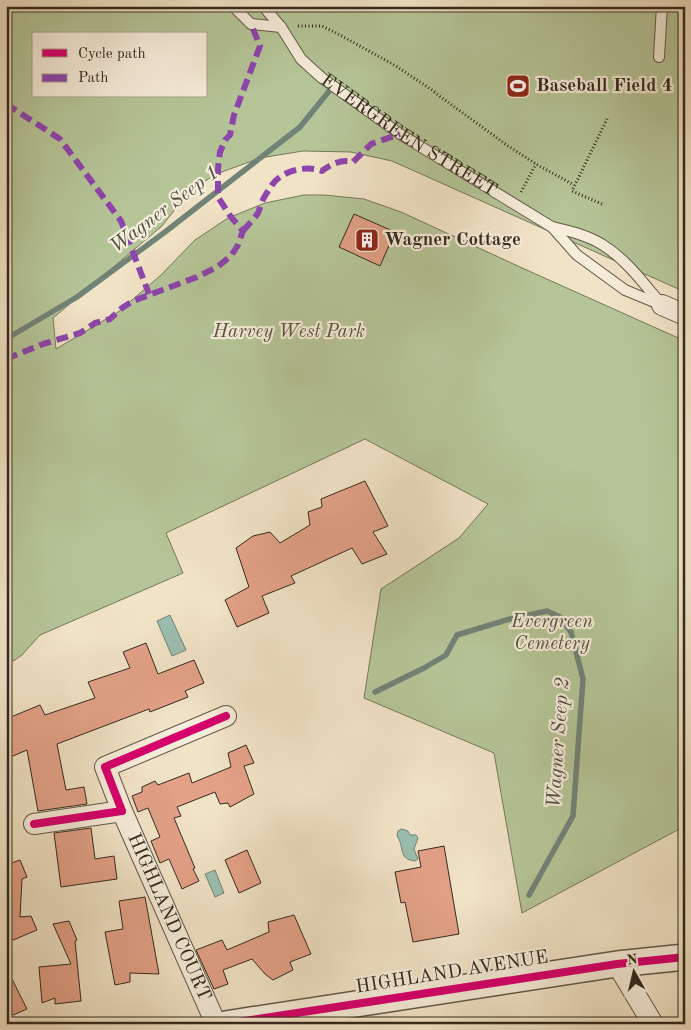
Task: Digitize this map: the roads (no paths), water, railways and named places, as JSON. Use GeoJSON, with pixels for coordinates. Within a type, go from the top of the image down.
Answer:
{"type":"FeatureCollection","features":[{"type":"Feature","properties":{"kind":"street","name":"EVERGREEN STREET"},"geometry":{"type":"LineString","coordinates":[[662,305],[685,315]]}},
{"type":"Feature","properties":{"kind":"street","name":"HIGHLAND COURT"},"geometry":{"type":"LineString","coordinates":[[216,1024],[122,811],[105,767],[226,716]]}},
{"type":"Feature","properties":{"kind":"street","name":"HIGHLAND COURT"},"geometry":{"type":"LineString","coordinates":[[34,824],[122,811]]}},
{"type":"Feature","properties":{"kind":"street","name":"HIGHLAND AVENUE"},"geometry":{"type":"LineString","coordinates":[[224,1024],[617,964],[685,957]]}},
{"type":"Feature","properties":{"kind":"street"},"geometry":{"type":"LineString","coordinates":[[617,964],[653,1024]]}},
{"type":"Feature","properties":{"kind":"lane"},"geometry":{"type":"LineString","coordinates":[[233,6],[251,24],[281,27]]}},
{"type":"Feature","properties":{"kind":"lane","name":"EVERGREEN STREET"},"geometry":{"type":"LineString","coordinates":[[263,6],[281,27],[301,59],[322,78],[400,134],[552,227],[577,255],[625,290],[662,305]]}},
{"type":"Feature","properties":{"kind":"lane"},"geometry":{"type":"LineString","coordinates":[[659,57],[662,6]]}},
{"type":"Feature","properties":{"kind":"lane","name":"EVERGREEN STREET"},"geometry":{"type":"LineString","coordinates":[[552,227],[577,233],[602,244],[625,262],[662,305]]}},
{"type":"Feature","properties":{"kind":"water"},"geometry":{"type":"Polygon","coordinates":[[[170,615],[186,650],[172,656],[157,621],[170,615]]]}},
{"type":"Feature","properties":{"kind":"water"},"geometry":{"type":"Polygon","coordinates":[[[402,829],[408,831],[410,835],[416,835],[418,838],[414,849],[418,859],[415,861],[409,860],[404,855],[397,836],[398,831],[402,829]]]}},
{"type":"Feature","properties":{"kind":"water"},"geometry":{"type":"Polygon","coordinates":[[[215,870],[224,893],[215,897],[205,874],[215,870]]]}},
{"type":"Feature","properties":{"kind":"waterway","name":"Wagner Seep 1"},"geometry":{"type":"LineString","coordinates":[[6,339],[77,297],[165,232],[300,127],[330,90]]}},
{"type":"Feature","properties":{"kind":"waterway","name":"Wagner Seep 2"},"geometry":{"type":"LineString","coordinates":[[375,692],[446,655],[457,635],[510,619],[547,611],[560,617],[571,632],[583,679],[573,816],[529,895]]}},
{"type":"Feature","properties":{"kind":"place","name":"Baseball Field 4"},"geometry":{"type":"Point","coordinates":[518,86]}},
{"type":"Feature","properties":{"kind":"place","name":"Wagner Cottage"},"geometry":{"type":"Point","coordinates":[367,240]}},
{"type":"Feature","properties":{"kind":"park label","name":"Harvey West Park"},"geometry":{"type":"Point","coordinates":[289,332]}},
{"type":"Feature","properties":{"kind":"park label","name":"Evergreen Cemetery"},"geometry":{"type":"Point","coordinates":[552,633]}}]}
